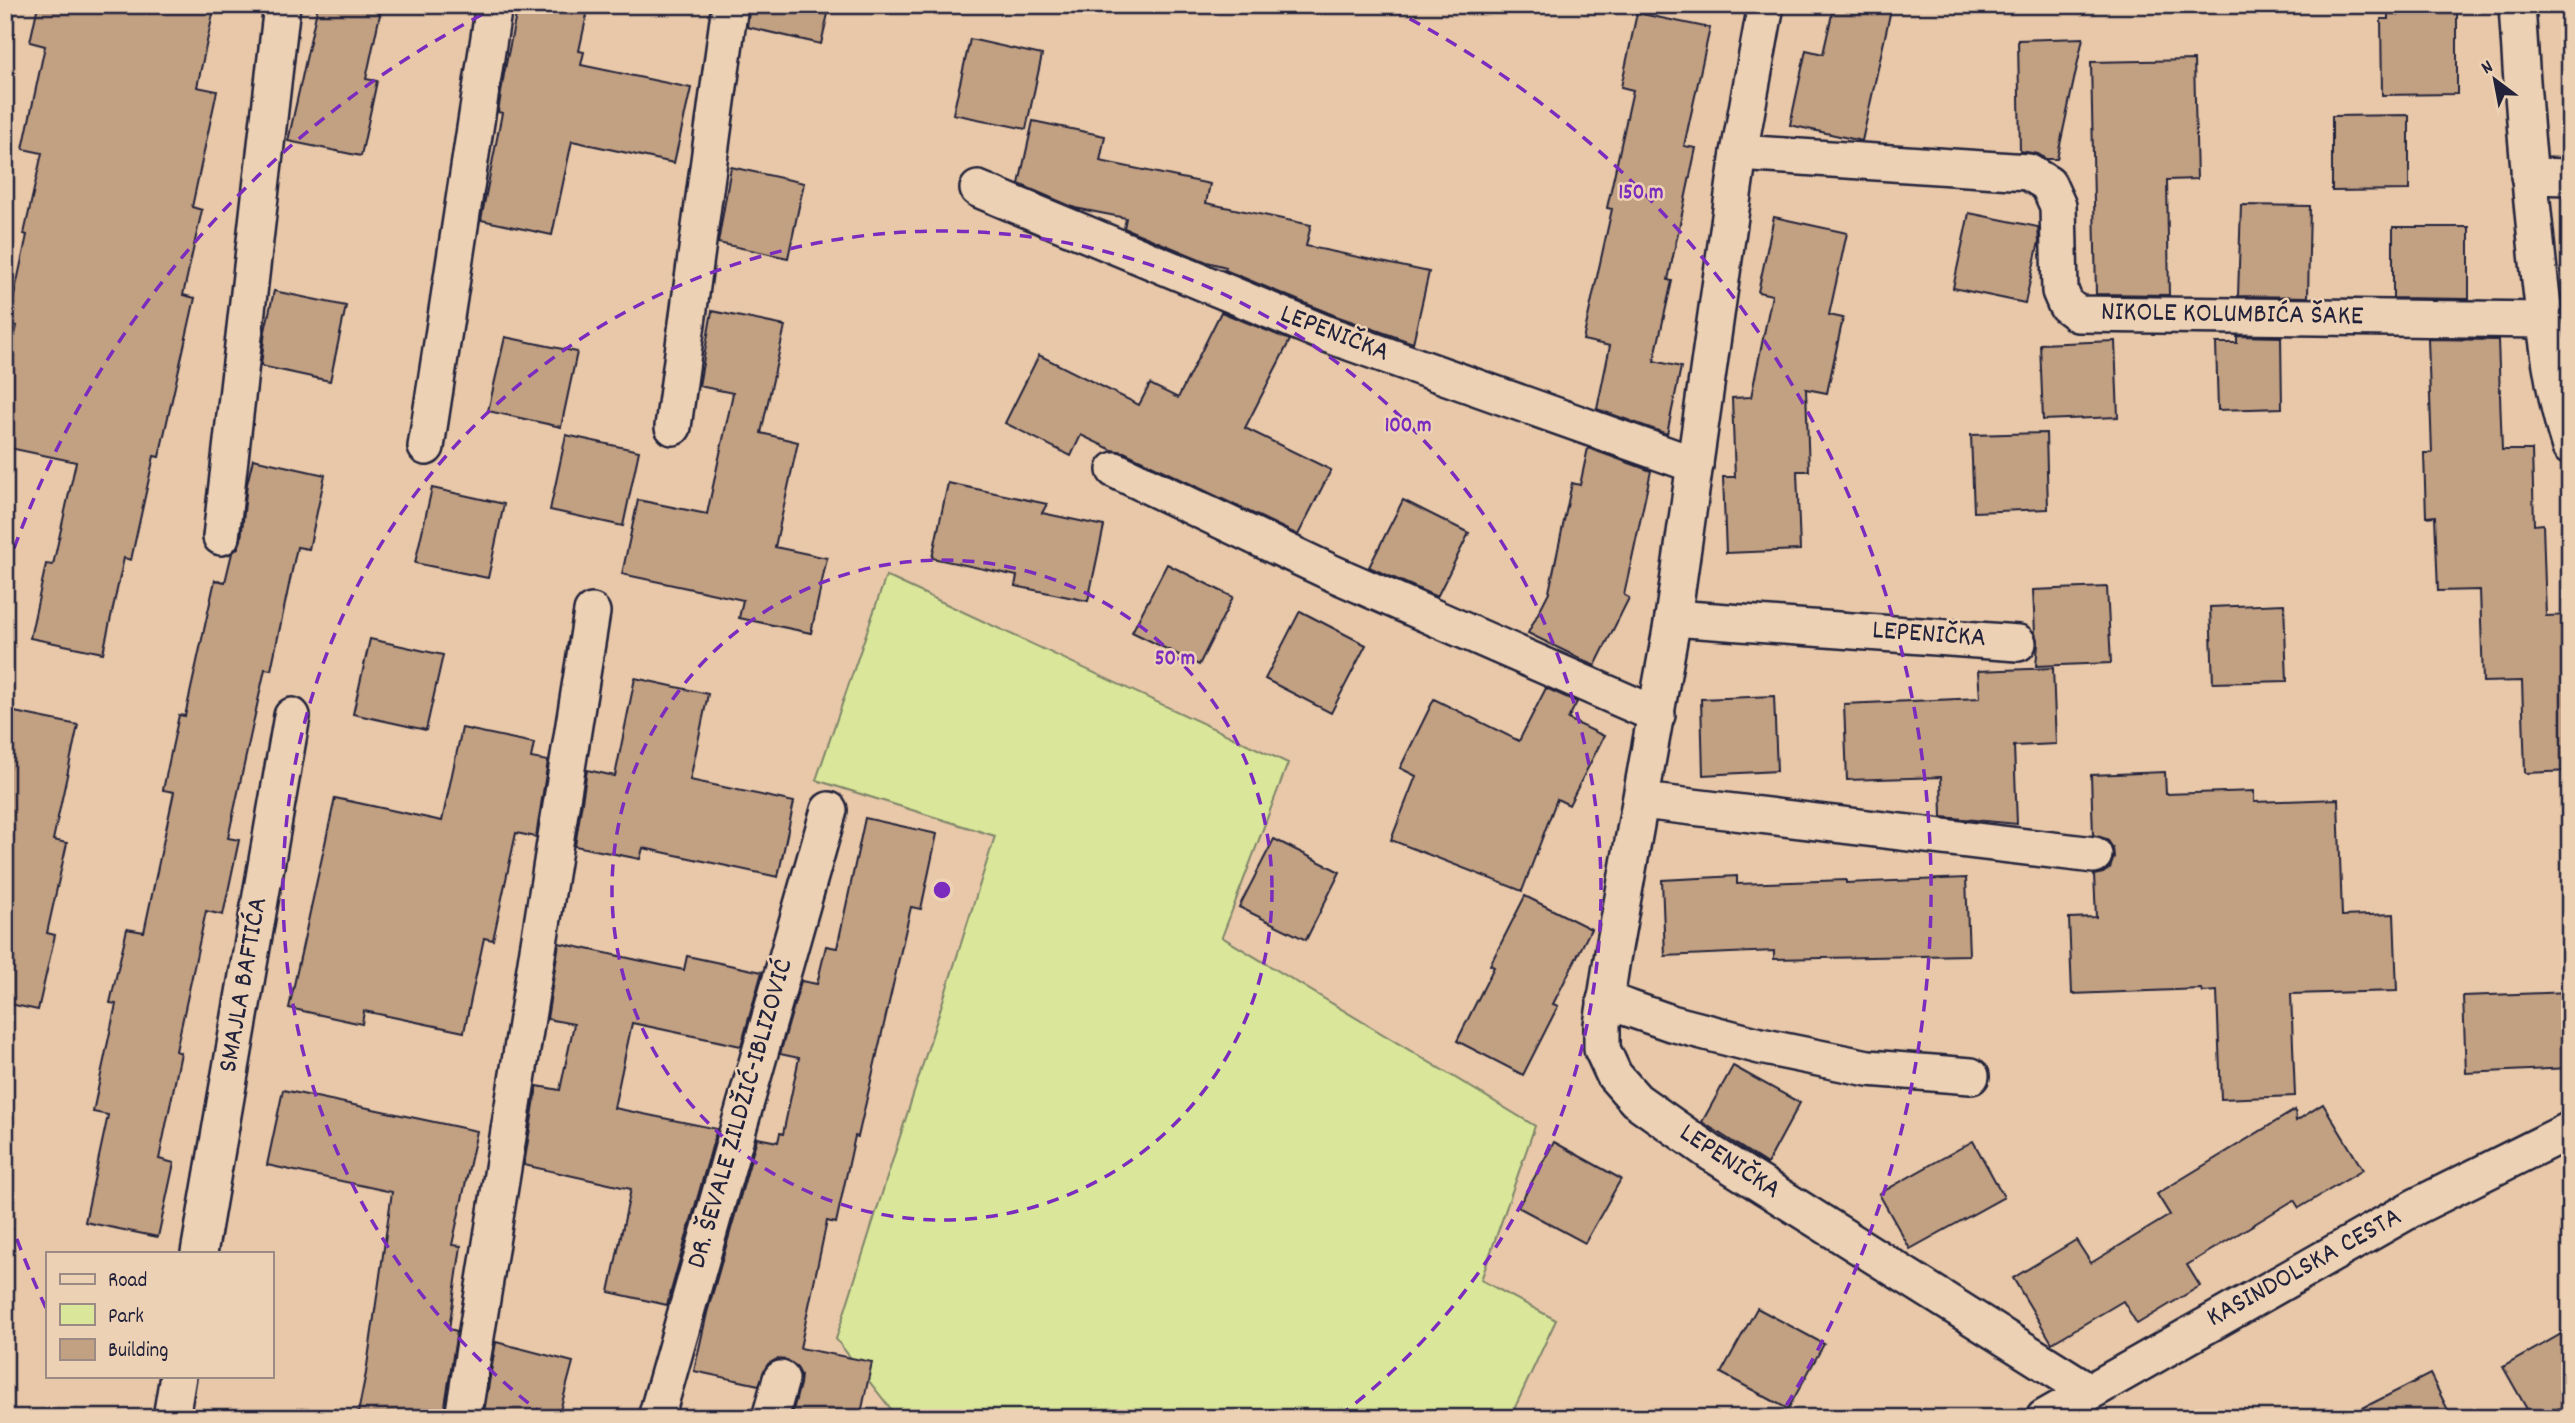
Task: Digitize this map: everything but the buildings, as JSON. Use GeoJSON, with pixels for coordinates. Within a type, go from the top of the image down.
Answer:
{"type":"FeatureCollection","features":[{"type":"Feature","properties":{"kind":"street"},"geometry":{"type":"LineString","coordinates":[[221,537],[282,5]]}},
{"type":"Feature","properties":{"kind":"street"},"geometry":{"type":"LineString","coordinates":[[426,447],[494,5]]}},
{"type":"Feature","properties":{"kind":"street"},"geometry":{"type":"LineString","coordinates":[[673,427],[730,5]]}},
{"type":"Feature","properties":{"kind":"street","name":"LEPENIČKA"},"geometry":{"type":"LineString","coordinates":[[1766,5],[1739,153],[1673,618],[1605,1000],[1602,1048],[1614,1075],[1636,1100],[1711,1153],[2089,1391]]}},
{"type":"Feature","properties":{"kind":"street"},"geometry":{"type":"LineString","coordinates":[[2517,5],[2529,176],[2544,320],[2561,420],[2570,447]]}},
{"type":"Feature","properties":{"kind":"street","name":"NIKOLE KOLUMBIĆA ŠAKE"},"geometry":{"type":"LineString","coordinates":[[1739,153],[2028,172],[2048,184],[2058,206],[2060,290],[2066,305],[2078,314],[2544,320]]}},
{"type":"Feature","properties":{"kind":"street"},"geometry":{"type":"LineString","coordinates":[[2529,176],[2570,177]]}},
{"type":"Feature","properties":{"kind":"street","name":"LEPENIČKA"},"geometry":{"type":"LineString","coordinates":[[978,189],[1329,335],[1695,465]]}},
{"type":"Feature","properties":{"kind":"street"},"geometry":{"type":"LineString","coordinates":[[1115,470],[1330,572],[1657,715]]}},
{"type":"Feature","properties":{"kind":"street"},"geometry":{"type":"LineString","coordinates":[[463,1418],[592,612]]}},
{"type":"Feature","properties":{"kind":"street","name":"LEPENIČKA"},"geometry":{"type":"LineString","coordinates":[[1673,618],[2018,643]]}},
{"type":"Feature","properties":{"kind":"street","name":"SMAJLA BAFTIĆA"},"geometry":{"type":"LineString","coordinates":[[199,1252],[292,716]]}},
{"type":"Feature","properties":{"kind":"street"},"geometry":{"type":"LineString","coordinates":[[1642,801],[2094,855]]}},
{"type":"Feature","properties":{"kind":"street","name":"DR. ŠEVALE ZILDŽIĆ-IBLIZOVIĆ"},"geometry":{"type":"LineString","coordinates":[[656,1418],[829,810]]}},
{"type":"Feature","properties":{"kind":"street"},"geometry":{"type":"LineString","coordinates":[[1605,1000],[1671,1023],[1759,1046],[1868,1068],[1971,1076]]}},
{"type":"Feature","properties":{"kind":"street","name":"KASINDOLSKA CESTA"},"geometry":{"type":"LineString","coordinates":[[2044,1418],[2415,1208],[2570,1130]]}},
{"type":"Feature","properties":{"kind":"street"},"geometry":{"type":"LineString","coordinates":[[171,1418],[178,1378]]}},
{"type":"Feature","properties":{"kind":"street"},"geometry":{"type":"LineString","coordinates":[[770,1418],[780,1379]]}},
{"type":"Feature","properties":{"kind":"green space"},"geometry":{"type":"Polygon","coordinates":[[[886,576],[1288,763],[1222,937],[1535,1126],[1481,1280],[1556,1320],[1510,1418],[898,1418],[836,1339],[995,836],[816,780],[886,576]]]}}]}
